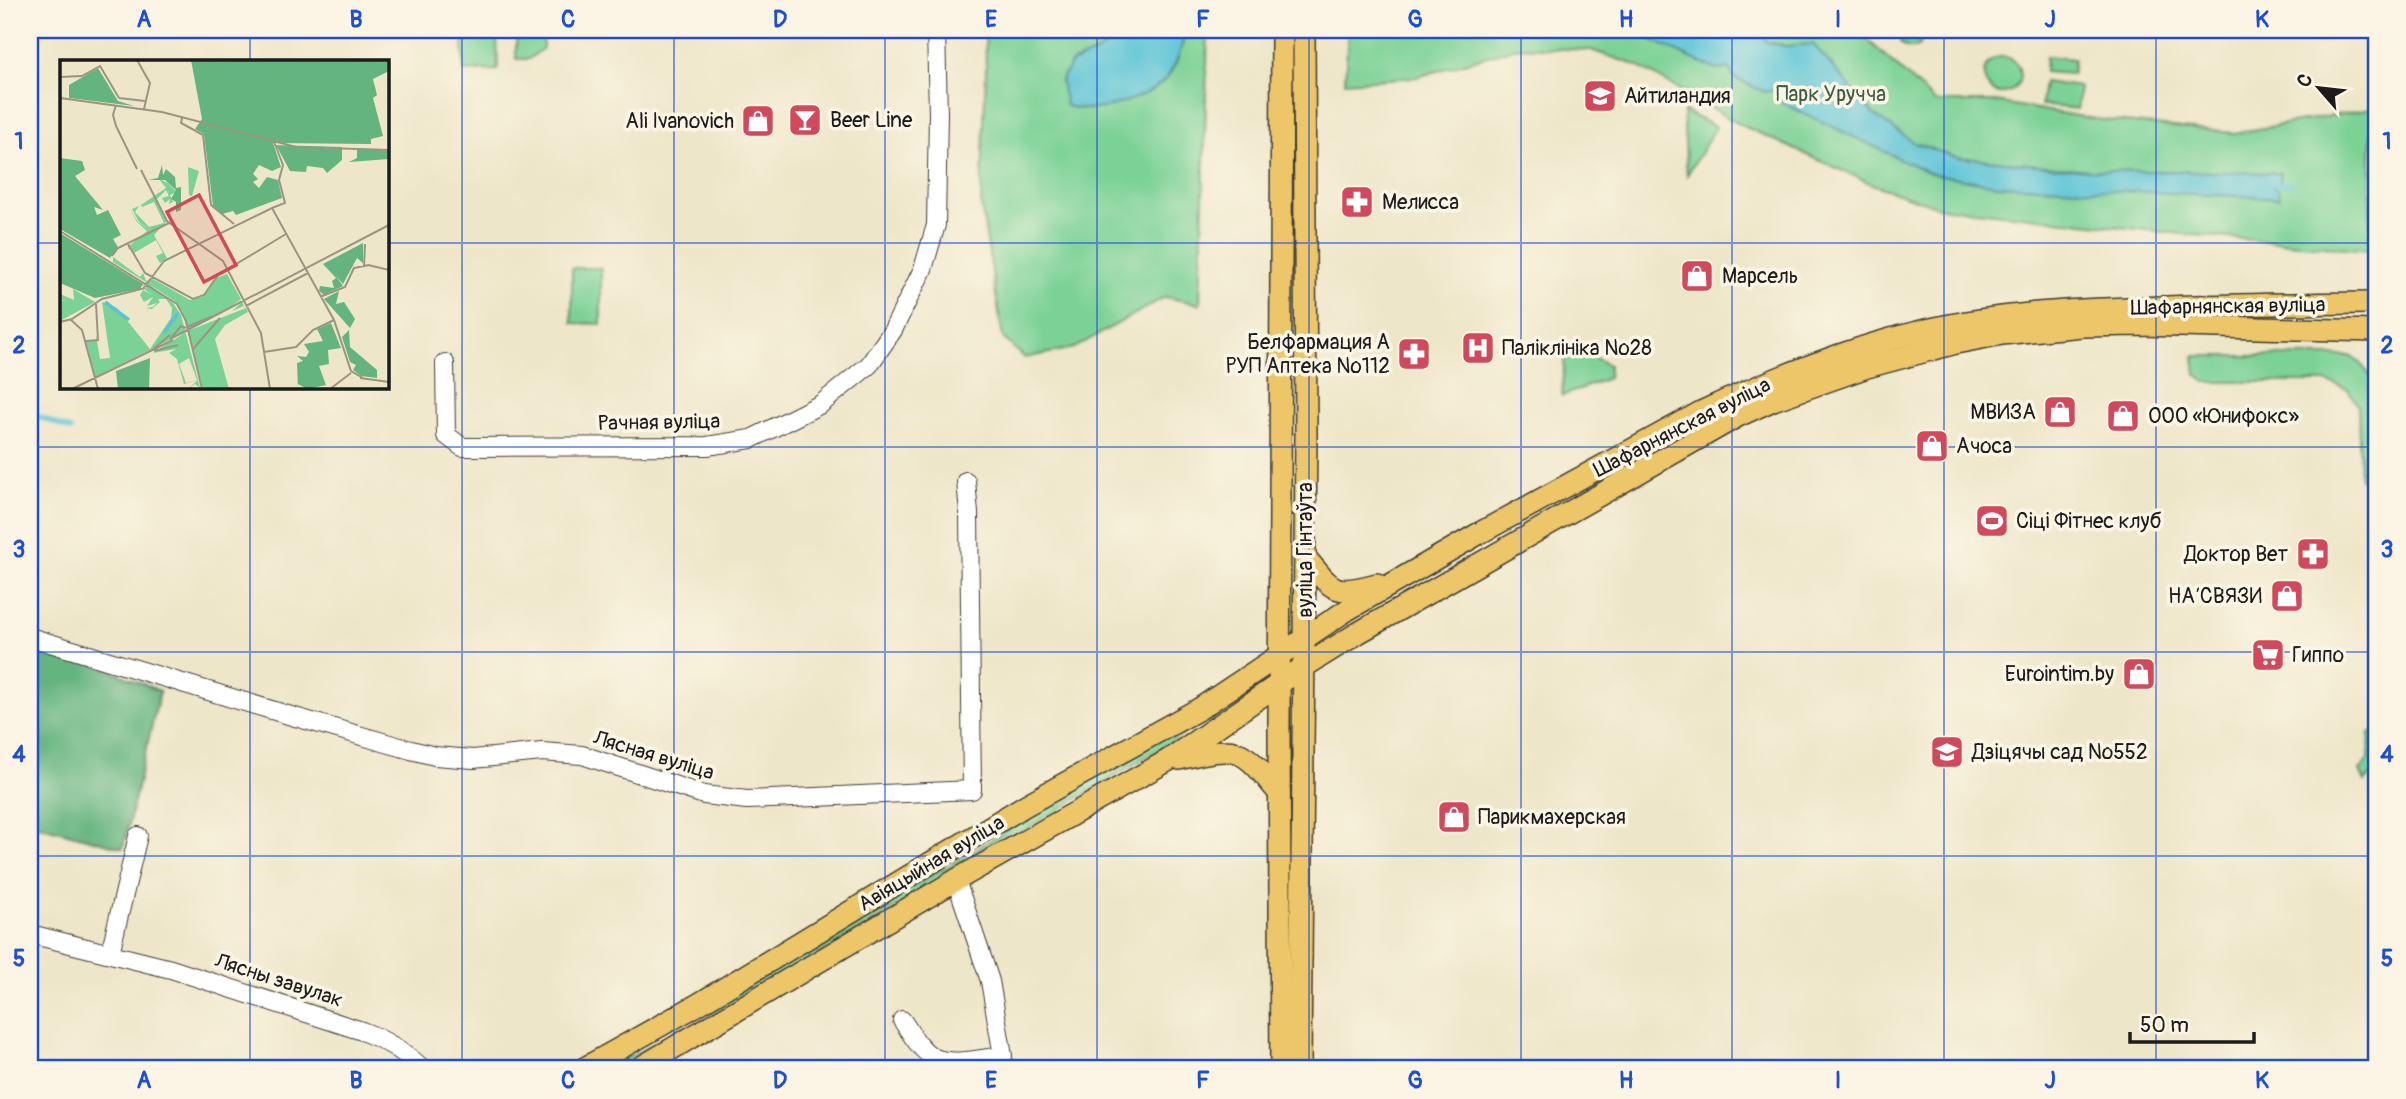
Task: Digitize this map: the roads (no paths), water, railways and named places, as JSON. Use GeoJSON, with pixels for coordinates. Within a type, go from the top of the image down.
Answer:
{"type":"FeatureCollection","features":[{"type":"Feature","properties":{"kind":"main road","name":"вуліца Гінтаўта"},"geometry":{"type":"LineString","coordinates":[[1281,1069],[1279,793],[1282,30]]}},
{"type":"Feature","properties":{"kind":"main road","name":"вуліца Гінтаўта"},"geometry":{"type":"LineString","coordinates":[[1300,1069],[1305,666],[1304,30]]}},
{"type":"Feature","properties":{"kind":"main road","name":"Шафарнянская вуліца"},"geometry":{"type":"LineString","coordinates":[[1280,656],[1347,610],[1478,534],[1702,412],[1825,359],[1877,342],[1960,323],[2030,312],[2278,302],[2376,303]]}},
{"type":"Feature","properties":{"kind":"main road","name":"Шафарнянская вуліца"},"geometry":{"type":"LineString","coordinates":[[1305,666],[1711,430],[1773,400],[1867,367],[1956,343],[2002,334],[2082,326],[2376,331]]}},
{"type":"Feature","properties":{"kind":"main road"},"geometry":{"type":"LineString","coordinates":[[1305,557],[1330,585],[1346,592],[1406,576]]}},
{"type":"Feature","properties":{"kind":"main road","name":"Авіяцыйная вуліца"},"geometry":{"type":"LineString","coordinates":[[583,1069],[697,1005],[1026,806],[1199,709],[1280,656]]}},
{"type":"Feature","properties":{"kind":"main road","name":"Авіяцыйная вуліца"},"geometry":{"type":"LineString","coordinates":[[638,1069],[956,880],[1167,761],[1305,666]]}},
{"type":"Feature","properties":{"kind":"main road"},"geometry":{"type":"LineString","coordinates":[[1167,761],[1228,749],[1255,763],[1279,793]]}},
{"type":"Feature","properties":{"kind":"main road"},"geometry":{"type":"LineString","coordinates":[[751,1001],[772,977],[769,960]]}},
{"type":"Feature","properties":{"kind":"main road"},"geometry":{"type":"LineString","coordinates":[[697,1005],[709,1028]]}},
{"type":"Feature","properties":{"kind":"street","name":"Рачная вуліца"},"geometry":{"type":"LineString","coordinates":[[445,363],[446,435],[461,447],[707,446],[751,439],[821,404],[869,365],[893,330],[923,269],[936,225],[936,30]]}},
{"type":"Feature","properties":{"kind":"street","name":"Лясная вуліца"},"geometry":{"type":"LineString","coordinates":[[30,637],[276,712],[435,755],[473,759],[542,752],[582,755],[715,798],[760,800],[972,790],[969,513],[966,481]]}},
{"type":"Feature","properties":{"kind":"street"},"geometry":{"type":"LineString","coordinates":[[110,953],[138,836]]}},
{"type":"Feature","properties":{"kind":"street"},"geometry":{"type":"LineString","coordinates":[[902,1020],[918,1043],[934,1058],[950,1061],[1003,1056],[990,981],[956,880]]}},
{"type":"Feature","properties":{"kind":"street","name":"Лясны завулак"},"geometry":{"type":"LineString","coordinates":[[30,934],[200,978],[380,1038],[409,1055],[423,1069]]}},
{"type":"Feature","properties":{"kind":"water"},"geometry":{"type":"Polygon","coordinates":[[[1128,30],[1185,30],[1178,56],[1165,80],[1142,95],[1112,106],[1080,109],[1066,106],[1061,81],[1071,63],[1097,52],[1128,30]]]}},
{"type":"Feature","properties":{"kind":"water"},"geometry":{"type":"Polygon","coordinates":[[[1629,30],[1758,30],[1767,42],[1786,46],[1813,44],[1874,115],[1915,143],[1955,157],[2089,170],[2281,173],[2280,182],[2270,185],[2278,190],[2279,198],[1996,185],[1930,173],[1782,103],[1773,89],[1765,92],[1734,78],[1729,68],[1717,70],[1629,30]]]}},
{"type":"Feature","properties":{"kind":"waterway"},"geometry":{"type":"LineString","coordinates":[[2269,184],[2292,184]]}},
{"type":"Feature","properties":{"kind":"waterway"},"geometry":{"type":"LineString","coordinates":[[30,413],[71,430]]}},
{"type":"Feature","properties":{"kind":"place","name":"Айтиландия"},"geometry":{"type":"Point","coordinates":[1600,96]}},
{"type":"Feature","properties":{"kind":"place","name":"Beer Line"},"geometry":{"type":"Point","coordinates":[805,120]}},
{"type":"Feature","properties":{"kind":"place","name":"Ali Ivanovich"},"geometry":{"type":"Point","coordinates":[758,121]}},
{"type":"Feature","properties":{"kind":"place","name":"Мелисса"},"geometry":{"type":"Point","coordinates":[1357,202]}},
{"type":"Feature","properties":{"kind":"place","name":"Марсель"},"geometry":{"type":"Point","coordinates":[1697,276]}},
{"type":"Feature","properties":{"kind":"place","name":"Паліклініка №28"},"geometry":{"type":"Point","coordinates":[1478,348]}},
{"type":"Feature","properties":{"kind":"place","name":"Белфармация А РУП Аптека №112"},"geometry":{"type":"Point","coordinates":[1414,354]}},
{"type":"Feature","properties":{"kind":"place","name":"МВИЗА"},"geometry":{"type":"Point","coordinates":[2060,412]}},
{"type":"Feature","properties":{"kind":"place","name":"ООО «Юнифокс»"},"geometry":{"type":"Point","coordinates":[2123,416]}},
{"type":"Feature","properties":{"kind":"place","name":"Ачоса"},"geometry":{"type":"Point","coordinates":[1932,446]}},
{"type":"Feature","properties":{"kind":"place","name":"Сіці Фітнес клуб"},"geometry":{"type":"Point","coordinates":[1992,521]}},
{"type":"Feature","properties":{"kind":"place","name":"Доктор Вет"},"geometry":{"type":"Point","coordinates":[2313,554]}},
{"type":"Feature","properties":{"kind":"place","name":"НАʼСВЯЗИ"},"geometry":{"type":"Point","coordinates":[2287,596]}},
{"type":"Feature","properties":{"kind":"place","name":"Гиппо"},"geometry":{"type":"Point","coordinates":[2268,655]}},
{"type":"Feature","properties":{"kind":"place","name":"Eurointim.by"},"geometry":{"type":"Point","coordinates":[2139,674]}},
{"type":"Feature","properties":{"kind":"place","name":"Дзіцячы сад №552"},"geometry":{"type":"Point","coordinates":[1947,752]}},
{"type":"Feature","properties":{"kind":"place","name":"Парикмахерская"},"geometry":{"type":"Point","coordinates":[1454,817]}},
{"type":"Feature","properties":{"kind":"park label","name":"Парк Уручча"},"geometry":{"type":"Point","coordinates":[1831,94]}}]}
